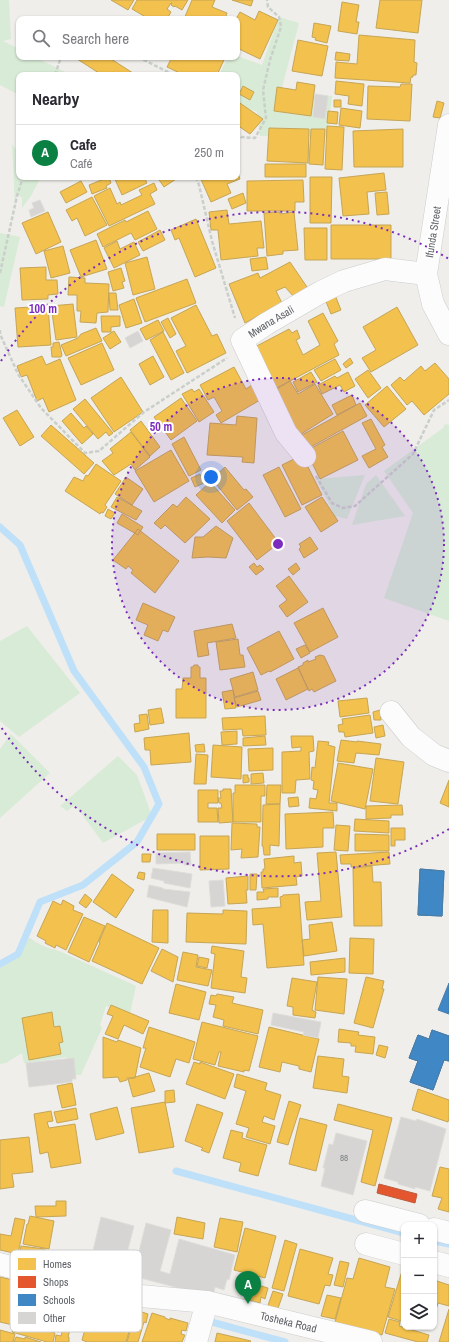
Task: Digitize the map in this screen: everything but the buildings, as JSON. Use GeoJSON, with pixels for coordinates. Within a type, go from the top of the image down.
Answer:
{"type":"FeatureCollection","features":[{"type":"Feature","properties":{"kind":"street","name":"Ifunda Street"},"geometry":{"type":"LineString","coordinates":[[449,125],[426,274],[433,304],[449,334]]}},
{"type":"Feature","properties":{"kind":"street","name":"Mwana Asali"},"geometry":{"type":"LineString","coordinates":[[305,456],[286,433],[243,343],[266,324],[307,300],[344,281],[385,269],[426,274]]}},
{"type":"Feature","properties":{"kind":"street"},"geometry":{"type":"LineString","coordinates":[[391,712],[411,737],[434,755],[449,761]]}},
{"type":"Feature","properties":{"kind":"street"},"geometry":{"type":"LineString","coordinates":[[365,1211],[407,1222]]}},
{"type":"Feature","properties":{"kind":"street"},"geometry":{"type":"LineString","coordinates":[[437,1230],[449,1233]]}},
{"type":"Feature","properties":{"kind":"street"},"geometry":{"type":"LineString","coordinates":[[366,1244],[401,1253]]}},
{"type":"Feature","properties":{"kind":"street"},"geometry":{"type":"LineString","coordinates":[[437,1263],[449,1266]]}},
{"type":"Feature","properties":{"kind":"street","name":"Tosheka Road"},"geometry":{"type":"LineString","coordinates":[[0,1264],[10,1267]]}},
{"type":"Feature","properties":{"kind":"street","name":"Tosheka Road"},"geometry":{"type":"LineString","coordinates":[[142,1296],[207,1302],[371,1342]]}},
{"type":"Feature","properties":{"kind":"street"},"geometry":{"type":"LineString","coordinates":[[196,1342],[207,1302]]}},
{"type":"Feature","properties":{"kind":"path"},"geometry":{"type":"LineString","coordinates":[[240,135],[242,137],[255,138],[266,118],[263,90],[270,60],[281,27],[279,17],[268,7],[267,0]]}},
{"type":"Feature","properties":{"kind":"path"},"geometry":{"type":"LineString","coordinates":[[56,72],[60,60]]}},
{"type":"Feature","properties":{"kind":"path"},"geometry":{"type":"LineString","coordinates":[[144,60],[168,72]]}},
{"type":"Feature","properties":{"kind":"path"},"geometry":{"type":"LineString","coordinates":[[0,272],[22,180]]}},
{"type":"Feature","properties":{"kind":"path"},"geometry":{"type":"LineString","coordinates":[[0,330],[0,334],[18,374],[41,408],[85,453],[99,451],[144,412],[243,343],[222,278],[197,180]]}},
{"type":"Feature","properties":{"kind":"path"},"geometry":{"type":"LineString","coordinates":[[305,456],[332,503],[343,508],[355,506],[413,454],[434,410],[449,400]]}},
{"type":"Feature","properties":{"kind":"green space"},"geometry":{"type":"Polygon","coordinates":[[[0,0],[9,0],[11,39],[3,41],[16,48],[16,60],[41,60],[65,72],[16,72],[16,93],[0,85],[0,0]]]}},
{"type":"Feature","properties":{"kind":"green space"},"geometry":{"type":"Polygon","coordinates":[[[279,17],[299,23],[281,91],[332,96],[327,137],[260,136],[257,112],[240,105],[240,72],[220,72],[226,60],[240,60],[240,57],[262,65],[279,17]]]}},
{"type":"Feature","properties":{"kind":"green space"},"geometry":{"type":"Polygon","coordinates":[[[12,144],[16,149],[16,180],[39,180],[31,196],[22,208],[22,198],[17,194],[15,207],[12,144]]]}},
{"type":"Feature","properties":{"kind":"green space"},"geometry":{"type":"Polygon","coordinates":[[[0,233],[20,237],[4,307],[0,306],[0,233]]]}},
{"type":"Feature","properties":{"kind":"green space"},"geometry":{"type":"Polygon","coordinates":[[[445,424],[449,425],[449,621],[384,598],[413,513],[384,471],[443,428],[445,424]]]}},
{"type":"Feature","properties":{"kind":"green space"},"geometry":{"type":"Polygon","coordinates":[[[365,475],[347,519],[335,516],[316,479],[365,475]]]}},
{"type":"Feature","properties":{"kind":"green space"},"geometry":{"type":"Polygon","coordinates":[[[376,475],[405,516],[352,525],[366,484],[376,475]]]}},
{"type":"Feature","properties":{"kind":"green space"},"geometry":{"type":"Polygon","coordinates":[[[27,626],[80,693],[19,737],[0,721],[0,641],[27,626]]]}},
{"type":"Feature","properties":{"kind":"green space"},"geometry":{"type":"Polygon","coordinates":[[[11,734],[50,773],[0,818],[0,749],[11,734]]]}},
{"type":"Feature","properties":{"kind":"green space"},"geometry":{"type":"Polygon","coordinates":[[[118,756],[137,775],[152,816],[103,843],[75,805],[67,811],[60,806],[118,756]]]}},
{"type":"Feature","properties":{"kind":"green space"},"geometry":{"type":"Polygon","coordinates":[[[30,938],[37,943],[59,951],[136,986],[130,1014],[106,1006],[100,1025],[102,1028],[81,1075],[76,1075],[71,1071],[67,1057],[24,1063],[22,1053],[6,1063],[0,1064],[0,965],[18,955],[26,939],[30,938]]]}},
{"type":"Feature","properties":{"kind":"waterway"},"geometry":{"type":"LineString","coordinates":[[0,527],[20,545],[74,671],[144,767],[159,804],[137,842],[83,885],[40,902],[18,954],[0,964]]}},
{"type":"Feature","properties":{"kind":"waterway"},"geometry":{"type":"LineString","coordinates":[[176,1171],[401,1232]]}},
{"type":"Feature","properties":{"kind":"waterway"},"geometry":{"type":"LineString","coordinates":[[437,1242],[449,1244]]}},
{"type":"Feature","properties":{"kind":"waterway"},"geometry":{"type":"LineString","coordinates":[[207,1326],[208,1321],[285,1342]]}},
{"type":"Feature","properties":{"kind":"place","name":"Cafe"},"geometry":{"type":"Point","coordinates":[248,1304]}}]}
